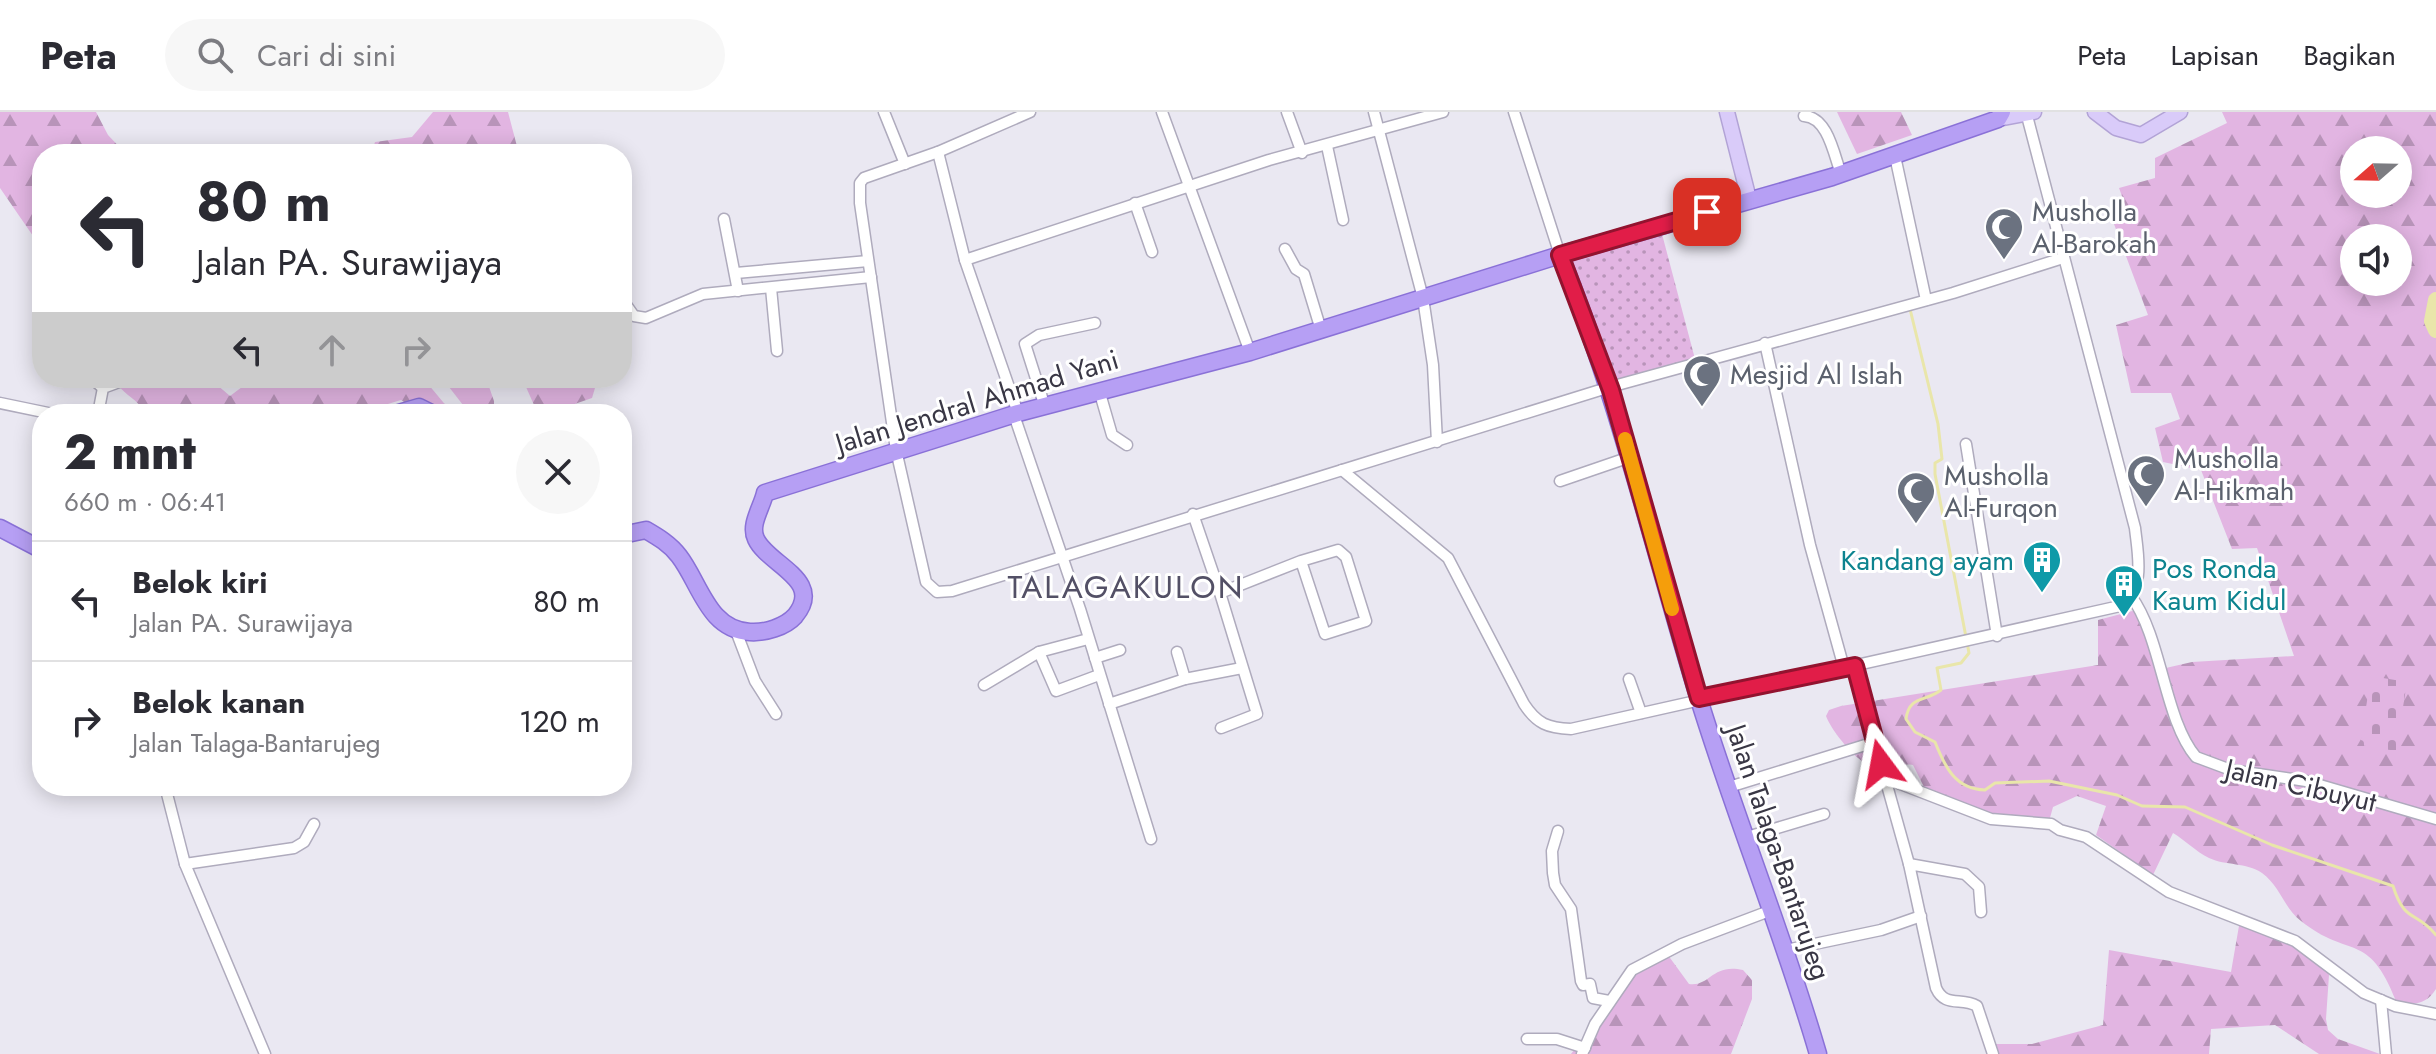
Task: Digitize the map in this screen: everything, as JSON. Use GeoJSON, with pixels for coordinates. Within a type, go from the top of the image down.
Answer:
{"type":"FeatureCollection","features":[{"type":"Feature","properties":{"kind":"main road","name":"Jalan Jendral Ahmad Yani"},"geometry":{"type":"LineString","coordinates":[[736,631],[754,633],[774,628],[789,621],[802,604],[800,582],[757,541],[754,528],[765,493],[1016,414],[1250,352],[1560,255],[1841,174],[2000,115]]}},
{"type":"Feature","properties":{"kind":"main road","name":"Jalan Talaga-Bantarujeg"},"geometry":{"type":"LineString","coordinates":[[1560,255],[1610,387],[1699,698],[1786,950],[1818,1054]]}},
{"type":"Feature","properties":{"kind":"main road"},"geometry":{"type":"LineString","coordinates":[[0,528],[32,545]]}},
{"type":"Feature","properties":{"kind":"main road"},"geometry":{"type":"LineString","coordinates":[[632,533],[646,530],[665,541],[682,559],[704,601],[736,631]]}},
{"type":"Feature","properties":{"kind":"street"},"geometry":{"type":"LineString","coordinates":[[884,112],[905,164]]}},
{"type":"Feature","properties":{"kind":"street"},"geometry":{"type":"LineString","coordinates":[[1030,112],[938,152],[874,174],[860,183],[868,261],[896,450],[916,545],[926,582],[932,589],[952,591],[1610,387],[1926,300],[2063,258]]}},
{"type":"Feature","properties":{"kind":"street"},"geometry":{"type":"LineString","coordinates":[[1162,112],[1250,352]]}},
{"type":"Feature","properties":{"kind":"street"},"geometry":{"type":"LineString","coordinates":[[1287,112],[1302,153]]}},
{"type":"Feature","properties":{"kind":"street"},"geometry":{"type":"LineString","coordinates":[[1374,112],[1423,298],[1433,365],[1437,442]]}},
{"type":"Feature","properties":{"kind":"street"},"geometry":{"type":"LineString","coordinates":[[965,260],[1135,203],[1443,112]]}},
{"type":"Feature","properties":{"kind":"street"},"geometry":{"type":"LineString","coordinates":[[1514,112],[1560,255]]}},
{"type":"Feature","properties":{"kind":"street"},"geometry":{"type":"LineString","coordinates":[[1727,112],[1749,199]]}},
{"type":"Feature","properties":{"kind":"street"},"geometry":{"type":"LineString","coordinates":[[2095,112],[2116,128],[2141,135],[2180,112]]}},
{"type":"Feature","properties":{"kind":"street"},"geometry":{"type":"LineString","coordinates":[[1342,470],[1448,558],[1513,685],[1532,717],[1541,724],[1571,729],[1699,698],[2108,610],[2131,596],[2140,572],[2135,528],[2063,258],[2029,113],[2000,115]]}},
{"type":"Feature","properties":{"kind":"street"},"geometry":{"type":"LineString","coordinates":[[1804,116],[1812,116],[1822,125],[1841,174]]}},
{"type":"Feature","properties":{"kind":"street"},"geometry":{"type":"LineString","coordinates":[[1327,146],[1343,220]]}},
{"type":"Feature","properties":{"kind":"street"},"geometry":{"type":"LineString","coordinates":[[938,152],[965,260],[1151,839]]}},
{"type":"Feature","properties":{"kind":"street"},"geometry":{"type":"LineString","coordinates":[[1895,156],[1926,300]]}},
{"type":"Feature","properties":{"kind":"street"},"geometry":{"type":"LineString","coordinates":[[1135,203],[1152,252]]}},
{"type":"Feature","properties":{"kind":"street"},"geometry":{"type":"LineString","coordinates":[[724,219],[738,291]]}},
{"type":"Feature","properties":{"kind":"street"},"geometry":{"type":"LineString","coordinates":[[1285,249],[1296,269],[1304,274],[1321,330]]}},
{"type":"Feature","properties":{"kind":"street"},"geometry":{"type":"LineString","coordinates":[[736,273],[868,261]]}},
{"type":"Feature","properties":{"kind":"street"},"geometry":{"type":"LineString","coordinates":[[632,313],[646,318],[703,294],[871,277]]}},
{"type":"Feature","properties":{"kind":"street"},"geometry":{"type":"LineString","coordinates":[[771,288],[777,351]]}},
{"type":"Feature","properties":{"kind":"street"},"geometry":{"type":"LineString","coordinates":[[1045,407],[1025,344],[1039,335],[1095,323]]}},
{"type":"Feature","properties":{"kind":"street"},"geometry":{"type":"LineString","coordinates":[[1765,343],[1810,545],[1875,742],[1909,864],[1940,997],[1977,1006],[1993,1054]]}},
{"type":"Feature","properties":{"kind":"street"},"geometry":{"type":"LineString","coordinates":[[100,404],[103,388]]}},
{"type":"Feature","properties":{"kind":"street"},"geometry":{"type":"LineString","coordinates":[[1099,390],[1112,435],[1127,445]]}},
{"type":"Feature","properties":{"kind":"street"},"geometry":{"type":"LineString","coordinates":[[0,403],[32,410]]}},
{"type":"Feature","properties":{"kind":"street"},"geometry":{"type":"LineString","coordinates":[[1966,444],[1997,636]]}},
{"type":"Feature","properties":{"kind":"street"},"geometry":{"type":"LineString","coordinates":[[1560,481],[1630,457]]}},
{"type":"Feature","properties":{"kind":"street"},"geometry":{"type":"LineString","coordinates":[[1193,514],[1256,716],[1221,728]]}},
{"type":"Feature","properties":{"kind":"street"},"geometry":{"type":"LineString","coordinates":[[1220,593],[1301,561],[1344,552],[1366,621],[1325,634],[1301,561]]}},
{"type":"Feature","properties":{"kind":"street","name":"Jalan Cibuyut"},"geometry":{"type":"LineString","coordinates":[[2131,596],[2145,617],[2156,658],[2196,757],[2231,770],[2306,781],[2436,819]]}},
{"type":"Feature","properties":{"kind":"street"},"geometry":{"type":"LineString","coordinates":[[736,631],[755,681],[776,714]]}},
{"type":"Feature","properties":{"kind":"street"},"geometry":{"type":"LineString","coordinates":[[984,685],[1039,652],[1088,639]]}},
{"type":"Feature","properties":{"kind":"street"},"geometry":{"type":"LineString","coordinates":[[1095,658],[1120,650]]}},
{"type":"Feature","properties":{"kind":"street"},"geometry":{"type":"LineString","coordinates":[[1039,652],[1055,690],[1099,675]]}},
{"type":"Feature","properties":{"kind":"street"},"geometry":{"type":"LineString","coordinates":[[1177,652],[1185,679]]}},
{"type":"Feature","properties":{"kind":"street"},"geometry":{"type":"LineString","coordinates":[[1109,704],[1185,679],[1242,668]]}},
{"type":"Feature","properties":{"kind":"street"},"geometry":{"type":"LineString","coordinates":[[1629,679],[1641,713]]}},
{"type":"Feature","properties":{"kind":"street"},"geometry":{"type":"LineString","coordinates":[[1729,787],[1875,742]]}},
{"type":"Feature","properties":{"kind":"street"},"geometry":{"type":"LineString","coordinates":[[1885,778],[1991,819],[2051,824],[2060,830],[2086,837],[2183,899],[2295,941],[2364,993],[2436,1014]]}},
{"type":"Feature","properties":{"kind":"street"},"geometry":{"type":"LineString","coordinates":[[168,796],[185,864],[265,1054]]}},
{"type":"Feature","properties":{"kind":"street"},"geometry":{"type":"LineString","coordinates":[[1747,837],[1824,814]]}},
{"type":"Feature","properties":{"kind":"street"},"geometry":{"type":"LineString","coordinates":[[185,864],[294,848],[304,842],[314,824]]}},
{"type":"Feature","properties":{"kind":"street"},"geometry":{"type":"LineString","coordinates":[[1558,831],[1552,851],[1553,873],[1555,885],[1571,909],[1581,981],[1583,985],[1590,984],[1593,998],[1609,1001]]}},
{"type":"Feature","properties":{"kind":"street"},"geometry":{"type":"LineString","coordinates":[[1909,864],[1965,874],[1979,887],[1981,912]]}},
{"type":"Feature","properties":{"kind":"street"},"geometry":{"type":"LineString","coordinates":[[1527,1039],[1557,1039],[1584,1051],[1609,1001],[1632,970],[1649,959],[1772,910]]}},
{"type":"Feature","properties":{"kind":"street"},"geometry":{"type":"LineString","coordinates":[[1786,950],[1881,930],[1921,916]]}},
{"type":"Feature","properties":{"kind":"street"},"geometry":{"type":"LineString","coordinates":[[2381,1000],[2386,1054]]}},
{"type":"Feature","properties":{"kind":"green space"},"geometry":{"type":"Polygon","coordinates":[[[0,112],[96,112],[117,144],[32,144],[32,234],[0,188],[0,112]]]}},
{"type":"Feature","properties":{"kind":"green space"},"geometry":{"type":"Polygon","coordinates":[[[433,112],[508,112],[516,144],[374,144],[412,137],[433,112]]]}},
{"type":"Feature","properties":{"kind":"green space"},"geometry":{"type":"Polygon","coordinates":[[[1837,112],[1901,112],[1912,135],[1857,154],[1837,112]]]}},
{"type":"Feature","properties":{"kind":"green space"},"geometry":{"type":"Polygon","coordinates":[[[2222,112],[2436,112],[2436,989],[2428,999],[2418,1003],[2396,1001],[2386,979],[2367,955],[2318,933],[2301,921],[2268,878],[2256,870],[2209,858],[2173,833],[2153,875],[2096,835],[2106,806],[2077,796],[2053,807],[2048,825],[2001,818],[1925,789],[1913,765],[1873,768],[1841,740],[1826,716],[1829,710],[1841,706],[2098,665],[2098,620],[2140,609],[2157,670],[2192,662],[2294,656],[2257,548],[2232,549],[2201,470],[2163,462],[2155,428],[2180,419],[2171,393],[2131,393],[2116,325],[2148,315],[2111,216],[2127,210],[2119,188],[2155,178],[2155,158],[2227,123],[2222,112]]]}},
{"type":"Feature","properties":{"kind":"green space"},"geometry":{"type":"Polygon","coordinates":[[[1662,234],[1695,359],[1603,389],[1563,256],[1662,234]]]}},
{"type":"Feature","properties":{"kind":"green space"},"geometry":{"type":"Polygon","coordinates":[[[221,388],[230,396],[241,388],[431,388],[445,404],[407,404],[401,400],[388,404],[139,404],[121,389],[221,388]]]}},
{"type":"Feature","properties":{"kind":"green space"},"geometry":{"type":"Polygon","coordinates":[[[450,388],[489,388],[494,401],[494,404],[462,404],[450,388]]]}},
{"type":"Feature","properties":{"kind":"green space"},"geometry":{"type":"Polygon","coordinates":[[[526,388],[595,388],[592,398],[575,404],[534,404],[526,388]]]}},
{"type":"Feature","properties":{"kind":"green space"},"geometry":{"type":"Polygon","coordinates":[[[2371,676],[2407,682],[2396,751],[2360,745],[2371,676]]]}},
{"type":"Feature","properties":{"kind":"green space"},"geometry":{"type":"Polygon","coordinates":[[[2240,920],[2318,954],[2329,975],[2328,1030],[2338,1039],[2380,1054],[2319,1054],[2275,1025],[2211,1029],[2209,1054],[1995,1054],[1993,1044],[2032,1044],[2103,1025],[2109,950],[2231,972],[2240,920]]]}},
{"type":"Feature","properties":{"kind":"green space"},"geometry":{"type":"Polygon","coordinates":[[[1665,951],[1689,984],[1733,969],[1743,970],[1752,980],[1752,999],[1731,1054],[1571,1054],[1639,964],[1665,951]]]}},
{"type":"Feature","properties":{"kind":"waterway"},"geometry":{"type":"LineString","coordinates":[[2436,300],[2432,321],[2436,330]]}},
{"type":"Feature","properties":{"kind":"waterway"},"geometry":{"type":"LineString","coordinates":[[1910,309],[1938,424],[1942,459],[1935,463],[1935,474],[1969,653],[1961,663],[1937,668],[1941,690],[1911,706],[1906,719],[1915,732],[1935,742],[1947,768],[1966,786],[1985,790],[1995,783],[2049,781],[2117,795],[2142,806],[2185,807],[2272,845],[2393,886],[2407,912],[2436,935]]}},
{"type":"Feature","properties":{"kind":"slow traffic"},"geometry":{"type":"LineString","coordinates":[[1625,439],[1672,609]]}},
{"type":"Feature","properties":{"kind":"place","name":"Musholla Al-Barokah"},"geometry":{"type":"Point","coordinates":[2004,261]}},
{"type":"Feature","properties":{"kind":"place","name":"Mesjid Al Islah"},"geometry":{"type":"Point","coordinates":[1702,408]}},
{"type":"Feature","properties":{"kind":"place","name":"Musholla Al-Hikmah"},"geometry":{"type":"Point","coordinates":[2146,508]}},
{"type":"Feature","properties":{"kind":"place","name":"Musholla Al-Furqon"},"geometry":{"type":"Point","coordinates":[1916,525]}},
{"type":"Feature","properties":{"kind":"place","name":"Kandang ayam"},"geometry":{"type":"Point","coordinates":[2042,594]}},
{"type":"Feature","properties":{"kind":"place","name":"Pos Ronda Kaum Kidul"},"geometry":{"type":"Point","coordinates":[2124,618]}},
{"type":"Feature","properties":{"kind":"district","name":"TALAGAKULON"},"geometry":{"type":"Point","coordinates":[1126,587]}},
{"type":"Feature","properties":{"kind":"route"},"geometry":{"type":"LineString","coordinates":[[1707,212],[1560,255],[1611,390],[1699,698],[1855,666],[1881,764]]}}]}
